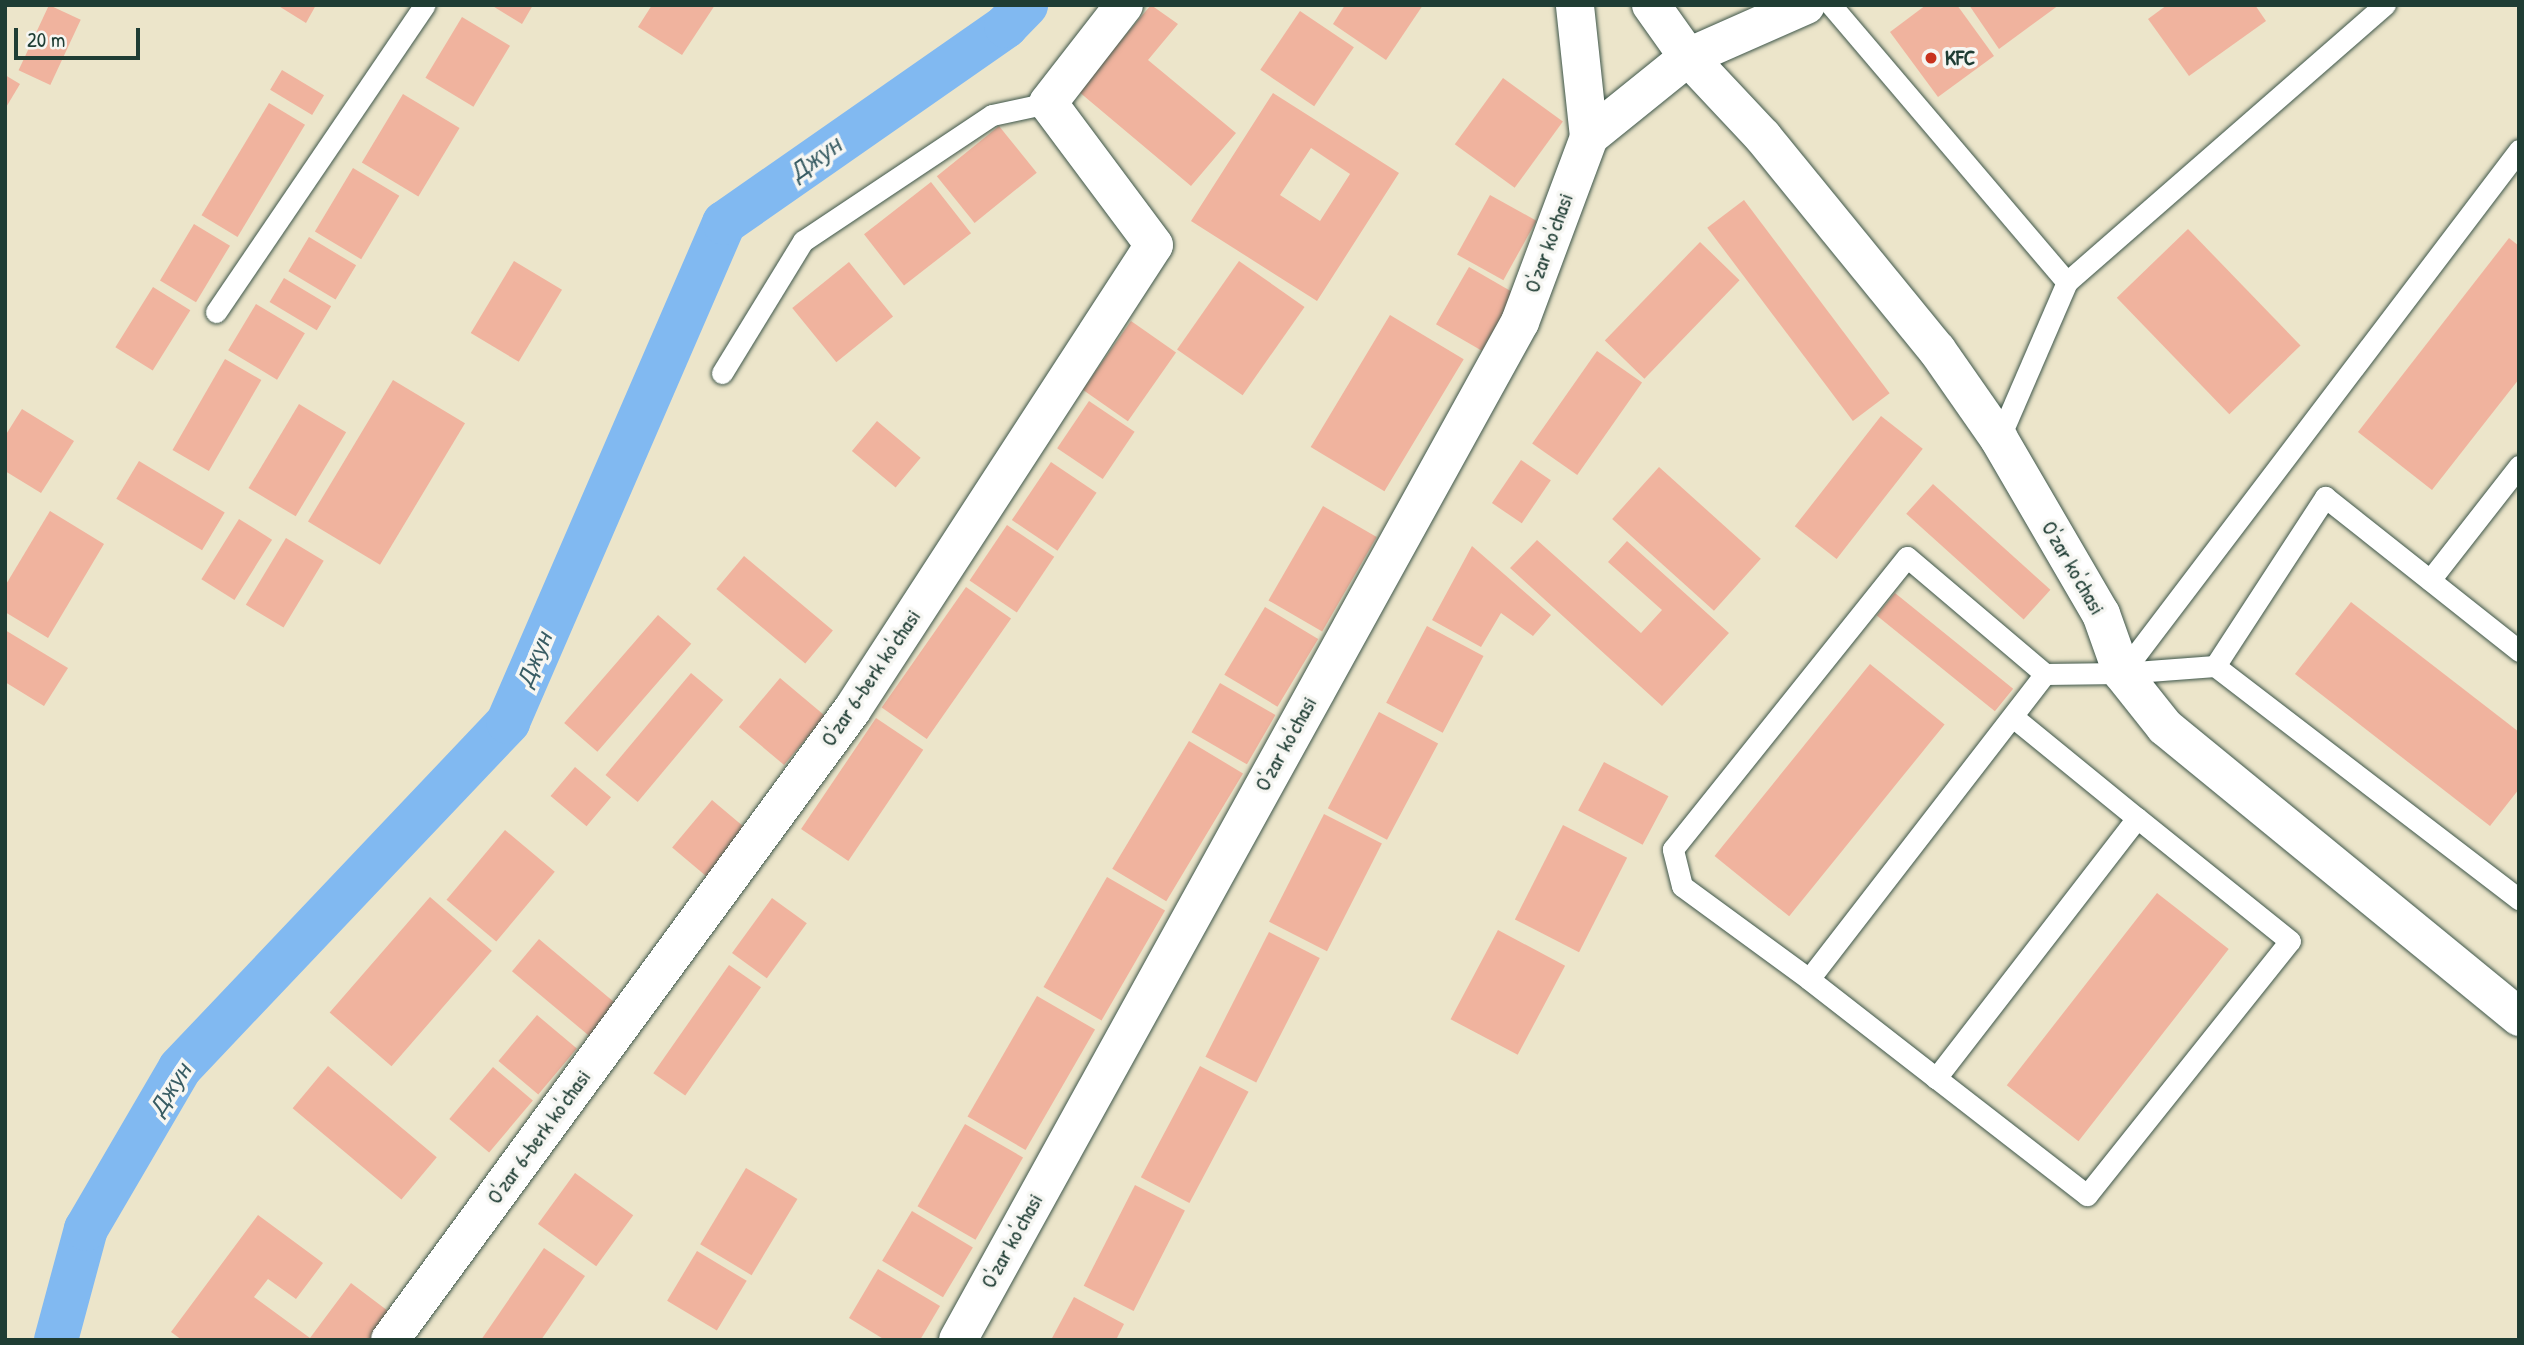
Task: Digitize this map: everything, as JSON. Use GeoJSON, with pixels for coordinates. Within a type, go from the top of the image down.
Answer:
{"type":"FeatureCollection","features":[{"type":"Feature","properties":{"kind":"street"},"geometry":{"type":"LineString","coordinates":[[1048,103],[1124,5]]}},
{"type":"Feature","properties":{"kind":"street"},"geometry":{"type":"LineString","coordinates":[[1575,5],[1589,137]]}},
{"type":"Feature","properties":{"kind":"street","name":"O'zar ko'chasi"},"geometry":{"type":"LineString","coordinates":[[1651,5],[1688,57],[1763,137],[1937,350],[1998,439],[2101,614],[2122,673],[2165,727],[2519,1017]]}},
{"type":"Feature","properties":{"kind":"street"},"geometry":{"type":"LineString","coordinates":[[1589,137],[1688,57],[1806,5]]}},
{"type":"Feature","properties":{"kind":"street","name":"O'zar 6-berk ko'chasi"},"geometry":{"type":"LineString","coordinates":[[390,1340],[852,710],[1154,245],[1048,103]]}},
{"type":"Feature","properties":{"kind":"street","name":"O'zar ko'chasi"},"geometry":{"type":"LineString","coordinates":[[958,1340],[1520,322],[1589,137]]}},
{"type":"Feature","properties":{"kind":"lane"},"geometry":{"type":"LineString","coordinates":[[216,312],[425,5]]}},
{"type":"Feature","properties":{"kind":"lane"},"geometry":{"type":"LineString","coordinates":[[1831,5],[2067,282]]}},
{"type":"Feature","properties":{"kind":"lane"},"geometry":{"type":"LineString","coordinates":[[1998,439],[2067,282],[2385,5]]}},
{"type":"Feature","properties":{"kind":"lane"},"geometry":{"type":"LineString","coordinates":[[722,373],[803,241],[992,115],[1048,103]]}},
{"type":"Feature","properties":{"kind":"lane"},"geometry":{"type":"LineString","coordinates":[[2122,673],[2519,150]]}},
{"type":"Feature","properties":{"kind":"lane"},"geometry":{"type":"LineString","coordinates":[[2430,580],[2519,466]]}},
{"type":"Feature","properties":{"kind":"lane"},"geometry":{"type":"LineString","coordinates":[[2215,666],[2325,498],[2519,651]]}},
{"type":"Feature","properties":{"kind":"lane"},"geometry":{"type":"LineString","coordinates":[[2013,718],[2290,941],[2087,1195],[1809,979],[1682,886],[1673,849],[1697,815],[1907,557],[2045,674],[2122,673],[2215,666],[2518,897]]}},
{"type":"Feature","properties":{"kind":"lane"},"geometry":{"type":"LineString","coordinates":[[1809,979],[2045,674]]}},
{"type":"Feature","properties":{"kind":"lane"},"geometry":{"type":"LineString","coordinates":[[1936,1078],[2137,818]]}},
{"type":"Feature","properties":{"kind":"building"},"geometry":{"type":"Polygon","coordinates":[[[49,5],[81,20],[50,85],[19,70],[49,5]]]}},
{"type":"Feature","properties":{"kind":"building"},"geometry":{"type":"Polygon","coordinates":[[[277,5],[316,5],[306,23],[277,5]]]}},
{"type":"Feature","properties":{"kind":"building"},"geometry":{"type":"Polygon","coordinates":[[[491,5],[533,5],[522,24],[491,5]]]}},
{"type":"Feature","properties":{"kind":"building"},"geometry":{"type":"Polygon","coordinates":[[[652,5],[715,5],[682,55],[638,27],[652,5]]]}},
{"type":"Feature","properties":{"kind":"building"},"geometry":{"type":"Polygon","coordinates":[[[1151,5],[1178,24],[1148,60],[1236,133],[1191,186],[1078,91],[1151,5]]]}},
{"type":"Feature","properties":{"kind":"building"},"geometry":{"type":"Polygon","coordinates":[[[1345,5],[1423,5],[1386,60],[1333,24],[1345,5]]]}},
{"type":"Feature","properties":{"kind":"building"},"geometry":{"type":"Polygon","coordinates":[[[1926,5],[1957,5],[1994,56],[1938,97],[1890,32],[1926,5]]]}},
{"type":"Feature","properties":{"kind":"building"},"geometry":{"type":"Polygon","coordinates":[[[1969,5],[2059,5],[1999,49],[1969,5]]]}},
{"type":"Feature","properties":{"kind":"building"},"geometry":{"type":"Polygon","coordinates":[[[2167,5],[2255,5],[2266,21],[2189,76],[2148,19],[2167,5]]]}},
{"type":"Feature","properties":{"kind":"building"},"geometry":{"type":"Polygon","coordinates":[[[1300,11],[1354,47],[1314,106],[1260,70],[1300,11]]]}},
{"type":"Feature","properties":{"kind":"building"},"geometry":{"type":"Polygon","coordinates":[[[462,17],[510,46],[473,107],[425,78],[462,17]]]}},
{"type":"Feature","properties":{"kind":"building"},"geometry":{"type":"Polygon","coordinates":[[[282,70],[324,95],[312,115],[270,90],[282,70]]]}},
{"type":"Feature","properties":{"kind":"building"},"geometry":{"type":"Polygon","coordinates":[[[5,75],[20,84],[5,109],[5,75]]]}},
{"type":"Feature","properties":{"kind":"building"},"geometry":{"type":"Polygon","coordinates":[[[1503,78],[1563,121],[1515,188],[1455,144],[1503,78]]]}},
{"type":"Feature","properties":{"kind":"building"},"geometry":{"type":"Polygon","coordinates":[[[1273,93],[1399,173],[1317,301],[1191,221],[1273,93]],[[1311,148],[1280,195],[1320,221],[1350,174],[1311,148]]]}},
{"type":"Feature","properties":{"kind":"building"},"geometry":{"type":"Polygon","coordinates":[[[403,94],[460,128],[418,197],[362,163],[403,94]]]}},
{"type":"Feature","properties":{"kind":"building"},"geometry":{"type":"Polygon","coordinates":[[[269,103],[305,125],[238,237],[202,215],[269,103]]]}},
{"type":"Feature","properties":{"kind":"building"},"geometry":{"type":"Polygon","coordinates":[[[999,126],[1037,173],[975,223],[937,176],[999,126]]]}},
{"type":"Feature","properties":{"kind":"building"},"geometry":{"type":"Polygon","coordinates":[[[353,168],[399,196],[361,259],[315,231],[353,168]]]}},
{"type":"Feature","properties":{"kind":"building"},"geometry":{"type":"Polygon","coordinates":[[[931,182],[971,233],[904,286],[864,234],[931,182]]]}},
{"type":"Feature","properties":{"kind":"building"},"geometry":{"type":"Polygon","coordinates":[[[1490,195],[1536,221],[1503,280],[1457,254],[1490,195]]]}},
{"type":"Feature","properties":{"kind":"building"},"geometry":{"type":"Polygon","coordinates":[[[1744,200],[1890,393],[1853,421],[1707,228],[1744,200]]]}},
{"type":"Feature","properties":{"kind":"building"},"geometry":{"type":"Polygon","coordinates":[[[194,224],[230,246],[196,302],[160,281],[194,224]]]}},
{"type":"Feature","properties":{"kind":"building"},"geometry":{"type":"Polygon","coordinates":[[[2188,229],[2301,346],[2229,414],[2117,298],[2188,229]]]}},
{"type":"Feature","properties":{"kind":"building"},"geometry":{"type":"Polygon","coordinates":[[[309,237],[356,265],[336,300],[288,271],[309,237]]]}},
{"type":"Feature","properties":{"kind":"building"},"geometry":{"type":"Polygon","coordinates":[[[2509,238],[2519,246],[2519,379],[2432,490],[2358,432],[2509,238]]]}},
{"type":"Feature","properties":{"kind":"building"},"geometry":{"type":"Polygon","coordinates":[[[1700,242],[1740,280],[1644,379],[1605,341],[1700,242]]]}},
{"type":"Feature","properties":{"kind":"building"},"geometry":{"type":"Polygon","coordinates":[[[514,261],[562,290],[519,362],[471,333],[514,261]]]}},
{"type":"Feature","properties":{"kind":"building"},"geometry":{"type":"Polygon","coordinates":[[[1239,261],[1305,307],[1243,395],[1177,349],[1239,261]]]}},
{"type":"Feature","properties":{"kind":"building"},"geometry":{"type":"Polygon","coordinates":[[[849,262],[893,316],[836,362],[792,308],[849,262]]]}},
{"type":"Feature","properties":{"kind":"building"},"geometry":{"type":"Polygon","coordinates":[[[1469,267],[1515,294],[1482,351],[1436,324],[1469,267]]]}},
{"type":"Feature","properties":{"kind":"building"},"geometry":{"type":"Polygon","coordinates":[[[284,278],[331,306],[317,330],[270,302],[284,278]]]}},
{"type":"Feature","properties":{"kind":"building"},"geometry":{"type":"Polygon","coordinates":[[[153,287],[190,310],[153,371],[115,347],[153,287]]]}},
{"type":"Feature","properties":{"kind":"building"},"geometry":{"type":"Polygon","coordinates":[[[256,304],[305,333],[277,380],[228,350],[256,304]]]}},
{"type":"Feature","properties":{"kind":"building"},"geometry":{"type":"Polygon","coordinates":[[[1390,315],[1464,359],[1384,491],[1311,447],[1390,315]]]}},
{"type":"Feature","properties":{"kind":"building"},"geometry":{"type":"Polygon","coordinates":[[[1131,321],[1176,353],[1128,421],[1083,390],[1131,321]]]}},
{"type":"Feature","properties":{"kind":"building"},"geometry":{"type":"Polygon","coordinates":[[[1597,351],[1642,383],[1577,475],[1532,444],[1597,351]]]}},
{"type":"Feature","properties":{"kind":"building"},"geometry":{"type":"Polygon","coordinates":[[[225,359],[261,380],[209,471],[172,450],[225,359]]]}},
{"type":"Feature","properties":{"kind":"building"},"geometry":{"type":"Polygon","coordinates":[[[393,380],[465,423],[380,565],[308,521],[393,380]]]}},
{"type":"Feature","properties":{"kind":"building"},"geometry":{"type":"Polygon","coordinates":[[[1089,401],[1135,432],[1103,479],[1057,448],[1089,401]]]}},
{"type":"Feature","properties":{"kind":"building"},"geometry":{"type":"Polygon","coordinates":[[[299,404],[346,432],[296,516],[249,488],[299,404]]]}},
{"type":"Feature","properties":{"kind":"building"},"geometry":{"type":"Polygon","coordinates":[[[22,409],[74,441],[41,493],[5,471],[5,436],[22,409]]]}},
{"type":"Feature","properties":{"kind":"building"},"geometry":{"type":"Polygon","coordinates":[[[1881,416],[1923,449],[1837,559],[1795,526],[1881,416]]]}},
{"type":"Feature","properties":{"kind":"building"},"geometry":{"type":"Polygon","coordinates":[[[877,421],[921,458],[896,488],[852,451],[877,421]]]}},
{"type":"Feature","properties":{"kind":"building"},"geometry":{"type":"Polygon","coordinates":[[[1521,460],[1551,480],[1522,523],[1492,503],[1521,460]]]}},
{"type":"Feature","properties":{"kind":"building"},"geometry":{"type":"Polygon","coordinates":[[[139,461],[225,513],[202,550],[116,499],[139,461]]]}},
{"type":"Feature","properties":{"kind":"building"},"geometry":{"type":"Polygon","coordinates":[[[1051,462],[1097,493],[1057,551],[1012,520],[1051,462]]]}},
{"type":"Feature","properties":{"kind":"building"},"geometry":{"type":"Polygon","coordinates":[[[1659,467],[1761,559],[1714,611],[1612,519],[1659,467]]]}},
{"type":"Feature","properties":{"kind":"building"},"geometry":{"type":"Polygon","coordinates":[[[1933,484],[2050,590],[2024,619],[1906,514],[1933,484]]]}},
{"type":"Feature","properties":{"kind":"building"},"geometry":{"type":"Polygon","coordinates":[[[1323,506],[1377,537],[1322,631],[1268,600],[1323,506]]]}},
{"type":"Feature","properties":{"kind":"building"},"geometry":{"type":"Polygon","coordinates":[[[50,511],[104,544],[48,638],[5,612],[5,586],[50,511]]]}},
{"type":"Feature","properties":{"kind":"building"},"geometry":{"type":"Polygon","coordinates":[[[239,519],[272,540],[234,600],[201,579],[239,519]]]}},
{"type":"Feature","properties":{"kind":"building"},"geometry":{"type":"Polygon","coordinates":[[[1007,525],[1054,557],[1017,612],[970,581],[1007,525]]]}},
{"type":"Feature","properties":{"kind":"building"},"geometry":{"type":"Polygon","coordinates":[[[286,538],[324,561],[284,628],[246,605],[286,538]]]}},
{"type":"Feature","properties":{"kind":"building"},"geometry":{"type":"Polygon","coordinates":[[[1537,540],[1641,633],[1662,610],[1608,562],[1627,541],[1729,633],[1662,706],[1510,568],[1537,540]]]}},
{"type":"Feature","properties":{"kind":"building"},"geometry":{"type":"Polygon","coordinates":[[[1472,546],[1551,615],[1533,636],[1501,613],[1481,647],[1432,620],[1472,546]]]}},
{"type":"Feature","properties":{"kind":"building"},"geometry":{"type":"Polygon","coordinates":[[[744,556],[833,631],[805,664],[716,589],[744,556]]]}},
{"type":"Feature","properties":{"kind":"building"},"geometry":{"type":"Polygon","coordinates":[[[966,587],[1011,619],[927,739],[882,707],[966,587]]]}},
{"type":"Feature","properties":{"kind":"building"},"geometry":{"type":"Polygon","coordinates":[[[1895,593],[2013,689],[1995,711],[1877,616],[1895,593]]]}},
{"type":"Feature","properties":{"kind":"building"},"geometry":{"type":"Polygon","coordinates":[[[2351,602],[2519,732],[2519,789],[2490,826],[2295,674],[2351,602]]]}},
{"type":"Feature","properties":{"kind":"building"},"geometry":{"type":"Polygon","coordinates":[[[1265,607],[1318,639],[1277,707],[1224,675],[1265,607]]]}},
{"type":"Feature","properties":{"kind":"building"},"geometry":{"type":"Polygon","coordinates":[[[658,615],[691,644],[597,752],[564,723],[658,615]]]}},
{"type":"Feature","properties":{"kind":"building"},"geometry":{"type":"Polygon","coordinates":[[[1427,626],[1484,656],[1443,733],[1386,703],[1427,626]]]}},
{"type":"Feature","properties":{"kind":"building"},"geometry":{"type":"Polygon","coordinates":[[[5,630],[68,668],[44,706],[5,682],[5,630]]]}},
{"type":"Feature","properties":{"kind":"building"},"geometry":{"type":"Polygon","coordinates":[[[1870,664],[1945,724],[1789,916],[1715,856],[1870,664]]]}},
{"type":"Feature","properties":{"kind":"building"},"geometry":{"type":"Polygon","coordinates":[[[691,673],[723,700],[638,802],[606,775],[691,673]]]}},
{"type":"Feature","properties":{"kind":"building"},"geometry":{"type":"Polygon","coordinates":[[[780,678],[825,716],[784,765],[739,727],[780,678]]]}},
{"type":"Feature","properties":{"kind":"building"},"geometry":{"type":"Polygon","coordinates":[[[1220,683],[1275,715],[1247,764],[1192,732],[1220,683]]]}},
{"type":"Feature","properties":{"kind":"building"},"geometry":{"type":"Polygon","coordinates":[[[1379,712],[1438,743],[1387,840],[1328,808],[1379,712]]]}},
{"type":"Feature","properties":{"kind":"building"},"geometry":{"type":"Polygon","coordinates":[[[876,718],[923,750],[848,861],[801,829],[876,718]]]}},
{"type":"Feature","properties":{"kind":"building"},"geometry":{"type":"Polygon","coordinates":[[[1189,741],[1243,773],[1166,901],[1112,869],[1189,741]]]}},
{"type":"Feature","properties":{"kind":"building"},"geometry":{"type":"Polygon","coordinates":[[[1604,762],[1668,796],[1643,845],[1578,811],[1604,762]]]}},
{"type":"Feature","properties":{"kind":"building"},"geometry":{"type":"Polygon","coordinates":[[[575,767],[611,797],[587,826],[551,796],[575,767]]]}},
{"type":"Feature","properties":{"kind":"building"},"geometry":{"type":"Polygon","coordinates":[[[712,800],[746,829],[707,876],[672,847],[712,800]]]}},
{"type":"Feature","properties":{"kind":"building"},"geometry":{"type":"Polygon","coordinates":[[[1324,814],[1382,844],[1327,951],[1269,922],[1324,814]]]}},
{"type":"Feature","properties":{"kind":"building"},"geometry":{"type":"Polygon","coordinates":[[[1563,825],[1627,858],[1579,952],[1515,919],[1563,825]]]}},
{"type":"Feature","properties":{"kind":"building"},"geometry":{"type":"Polygon","coordinates":[[[505,830],[555,872],[496,941],[447,900],[505,830]]]}},
{"type":"Feature","properties":{"kind":"building"},"geometry":{"type":"Polygon","coordinates":[[[1107,877],[1165,910],[1102,1020],[1044,987],[1107,877]]]}},
{"type":"Feature","properties":{"kind":"building"},"geometry":{"type":"Polygon","coordinates":[[[2157,893],[2229,949],[2078,1141],[2007,1085],[2157,893]]]}},
{"type":"Feature","properties":{"kind":"building"},"geometry":{"type":"Polygon","coordinates":[[[430,897],[492,951],[392,1066],[330,1012],[430,897]]]}},
{"type":"Feature","properties":{"kind":"building"},"geometry":{"type":"Polygon","coordinates":[[[772,898],[807,923],[767,978],[732,953],[772,898]]]}},
{"type":"Feature","properties":{"kind":"building"},"geometry":{"type":"Polygon","coordinates":[[[1498,930],[1565,966],[1518,1055],[1451,1019],[1498,930]]]}},
{"type":"Feature","properties":{"kind":"building"},"geometry":{"type":"Polygon","coordinates":[[[1269,932],[1320,958],[1256,1083],[1205,1057],[1269,932]]]}},
{"type":"Feature","properties":{"kind":"building"},"geometry":{"type":"Polygon","coordinates":[[[539,939],[622,1008],[595,1041],[512,971],[539,939]]]}},
{"type":"Feature","properties":{"kind":"building"},"geometry":{"type":"Polygon","coordinates":[[[729,965],[761,987],[685,1095],[653,1073],[729,965]]]}},
{"type":"Feature","properties":{"kind":"building"},"geometry":{"type":"Polygon","coordinates":[[[1037,996],[1095,1030],[1026,1150],[968,1116],[1037,996]]]}},
{"type":"Feature","properties":{"kind":"building"},"geometry":{"type":"Polygon","coordinates":[[[537,1015],[577,1048],[538,1094],[498,1061],[537,1015]]]}},
{"type":"Feature","properties":{"kind":"building"},"geometry":{"type":"Polygon","coordinates":[[[328,1066],[437,1157],[401,1199],[293,1108],[328,1066]]]}},
{"type":"Feature","properties":{"kind":"building"},"geometry":{"type":"Polygon","coordinates":[[[1200,1066],[1249,1092],[1189,1203],[1141,1177],[1200,1066]]]}},
{"type":"Feature","properties":{"kind":"building"},"geometry":{"type":"Polygon","coordinates":[[[493,1067],[533,1100],[489,1153],[449,1119],[493,1067]]]}},
{"type":"Feature","properties":{"kind":"building"},"geometry":{"type":"Polygon","coordinates":[[[965,1124],[1023,1158],[976,1240],[918,1206],[965,1124]]]}},
{"type":"Feature","properties":{"kind":"building"},"geometry":{"type":"Polygon","coordinates":[[[746,1168],[797,1199],[752,1275],[700,1244],[746,1168]]]}},
{"type":"Feature","properties":{"kind":"building"},"geometry":{"type":"Polygon","coordinates":[[[575,1173],[633,1215],[596,1266],[538,1224],[575,1173]]]}},
{"type":"Feature","properties":{"kind":"building"},"geometry":{"type":"Polygon","coordinates":[[[1135,1185],[1185,1210],[1134,1311],[1084,1286],[1135,1185]]]}},
{"type":"Feature","properties":{"kind":"building"},"geometry":{"type":"Polygon","coordinates":[[[912,1211],[973,1248],[943,1297],[882,1261],[912,1211]]]}},
{"type":"Feature","properties":{"kind":"building"},"geometry":{"type":"Polygon","coordinates":[[[258,1215],[323,1263],[296,1299],[268,1279],[254,1297],[310,1338],[351,1283],[392,1314],[373,1340],[182,1340],[171,1332],[258,1215]]]}},
{"type":"Feature","properties":{"kind":"building"},"geometry":{"type":"Polygon","coordinates":[[[544,1248],[585,1276],[541,1340],[481,1340],[544,1248]]]}},
{"type":"Feature","properties":{"kind":"building"},"geometry":{"type":"Polygon","coordinates":[[[697,1251],[747,1281],[717,1331],[667,1301],[697,1251]]]}},
{"type":"Feature","properties":{"kind":"building"},"geometry":{"type":"Polygon","coordinates":[[[878,1269],[940,1306],[920,1340],[885,1340],[849,1318],[878,1269]]]}},
{"type":"Feature","properties":{"kind":"building"},"geometry":{"type":"Polygon","coordinates":[[[1074,1297],[1124,1324],[1116,1340],[1051,1340],[1074,1297]]]}},
{"type":"Feature","properties":{"kind":"waterway","name":"Джун"},"geometry":{"type":"LineString","coordinates":[[56,1340],[86,1229],[180,1068],[508,722],[724,223],[1006,26],[1026,5]]}},
{"type":"Feature","properties":{"kind":"place","name":"KFC"},"geometry":{"type":"Point","coordinates":[1931,58]}}]}
